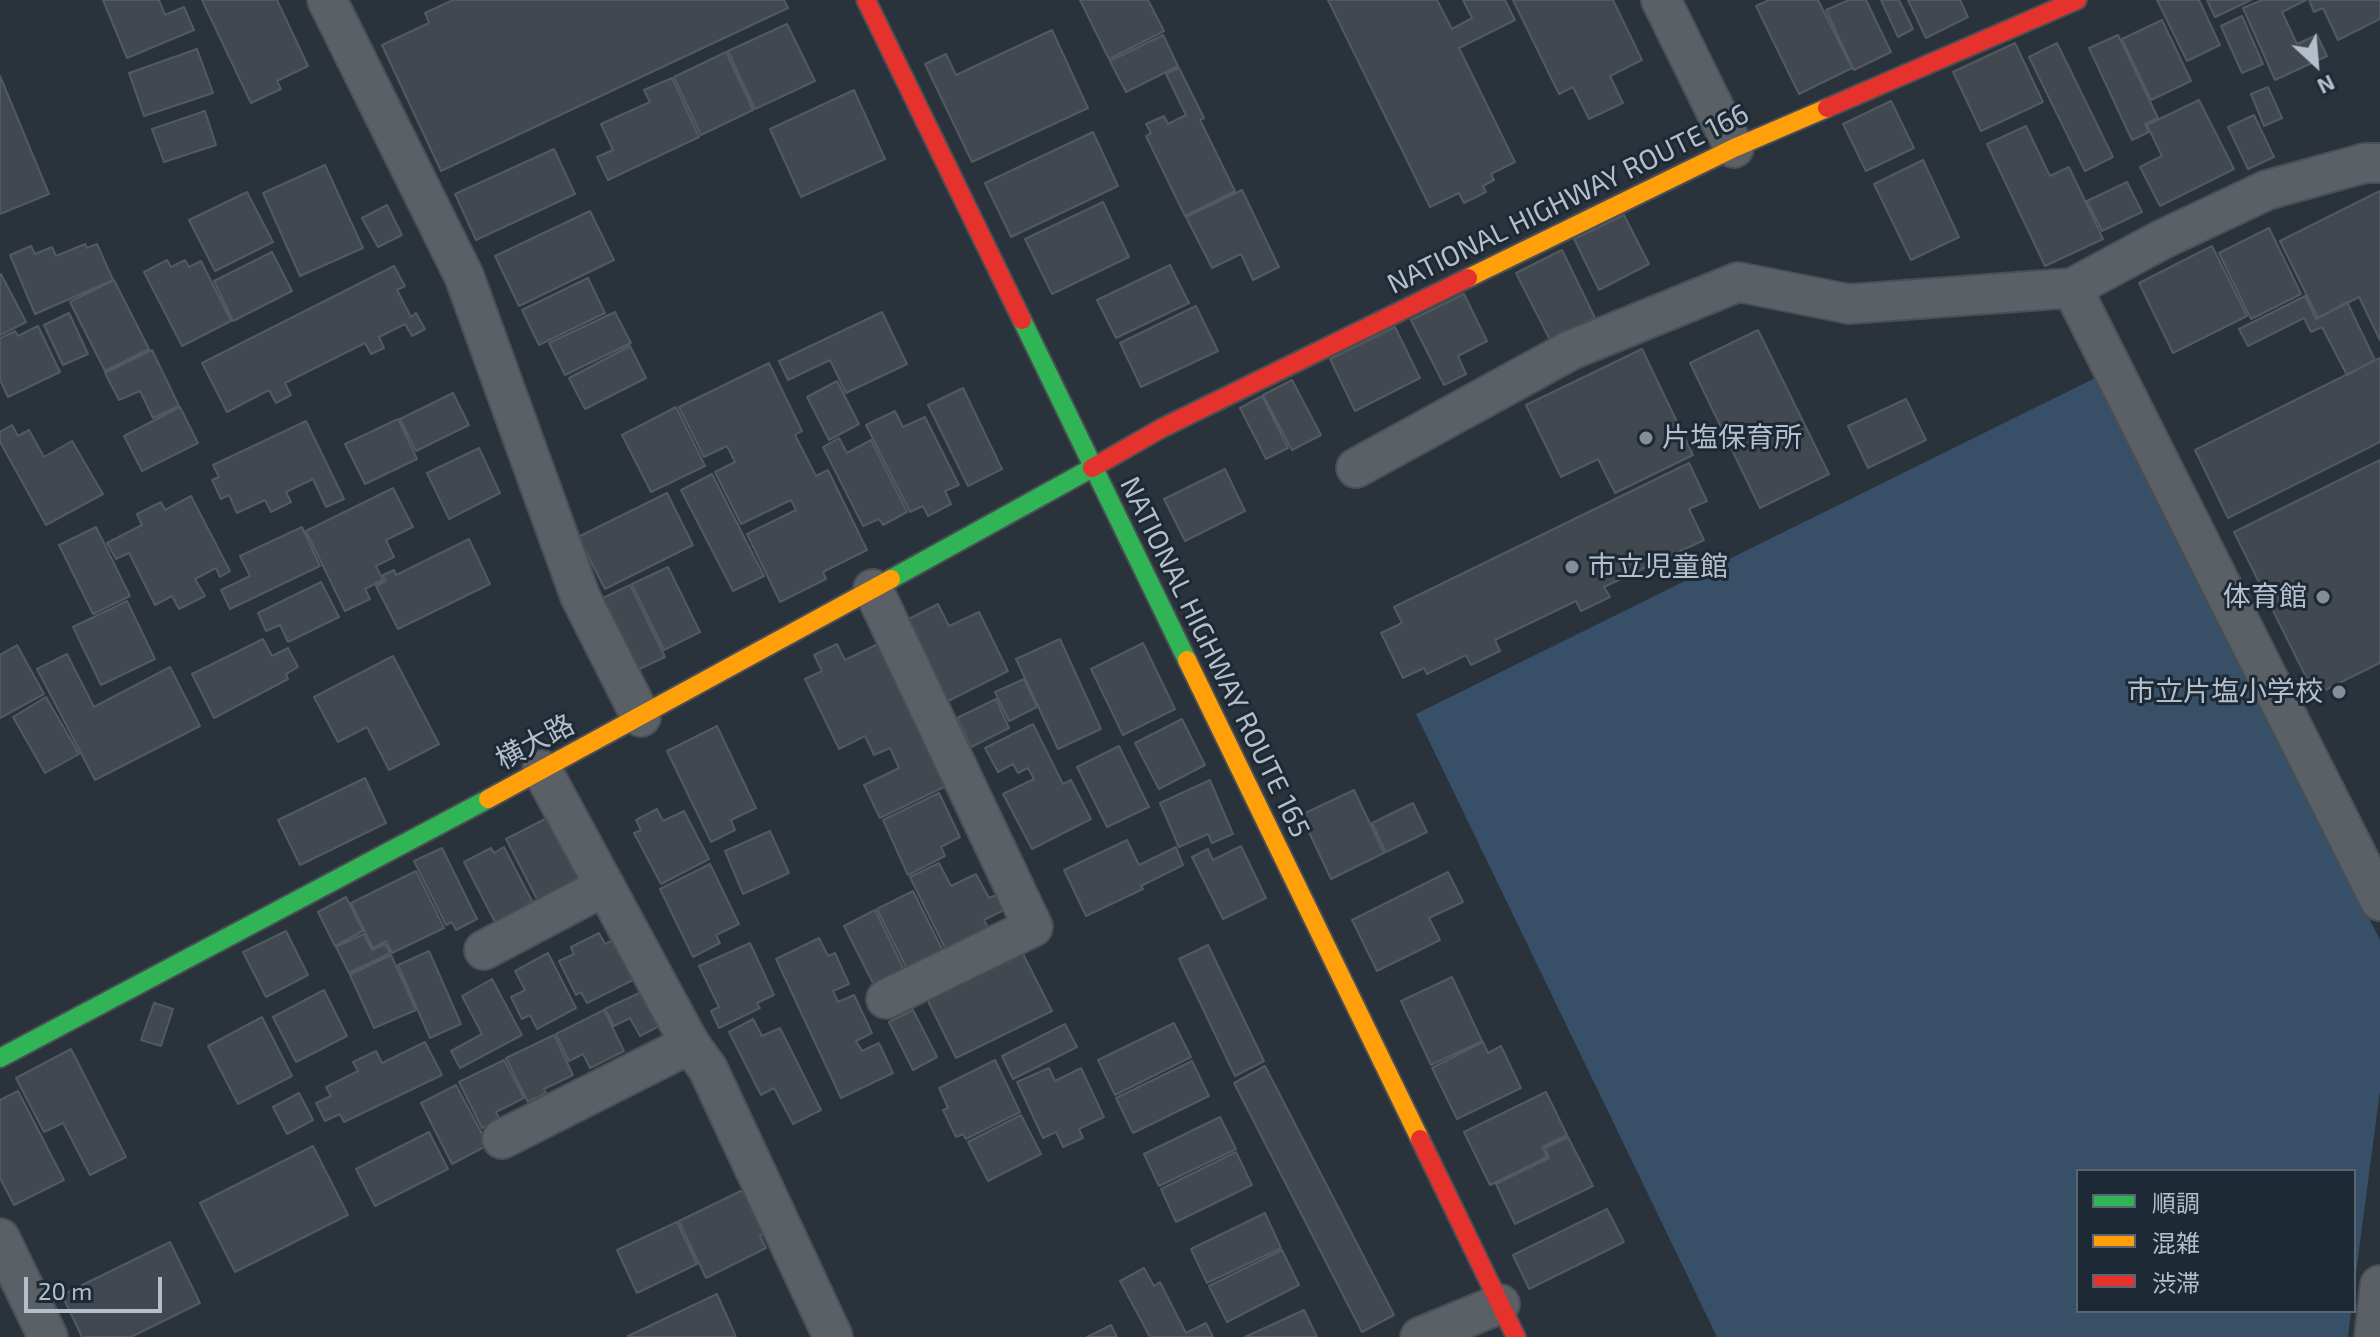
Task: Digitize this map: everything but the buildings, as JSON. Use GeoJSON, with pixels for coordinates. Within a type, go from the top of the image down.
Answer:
{"type":"FeatureCollection","features":[{"type":"Feature","properties":{"kind":"main road","name":"NATIONAL HIGHWAY ROUTE 165"},"geometry":{"type":"LineString","coordinates":[[866,0],[1508,1320]]}},
{"type":"Feature","properties":{"kind":"main road","name":"NATIONAL HIGHWAY ROUTE 166"},"geometry":{"type":"LineString","coordinates":[[1092,468],[1162,428],[1734,148],[2077,0]]}},
{"type":"Feature","properties":{"kind":"main road","name":"横大路"},"geometry":{"type":"LineString","coordinates":[[0,1058],[641,717],[1092,468]]}},
{"type":"Feature","properties":{"kind":"street"},"geometry":{"type":"LineString","coordinates":[[327,0],[464,276],[580,596],[641,717]]}},
{"type":"Feature","properties":{"kind":"street"},"geometry":{"type":"LineString","coordinates":[[1661,0],[1734,148]]}},
{"type":"Feature","properties":{"kind":"street"},"geometry":{"type":"LineString","coordinates":[[1356,468],[1571,350],[1738,282],[1849,304],[2072,288],[2163,239],[2267,190],[2365,163],[2380,163]]}},
{"type":"Feature","properties":{"kind":"street"},"geometry":{"type":"LineString","coordinates":[[2072,288],[2380,901]]}},
{"type":"Feature","properties":{"kind":"street"},"geometry":{"type":"LineString","coordinates":[[873,589],[1033,927],[886,999]]}},
{"type":"Feature","properties":{"kind":"street"},"geometry":{"type":"LineString","coordinates":[[542,770],[690,1044],[708,1069],[833,1337]]}},
{"type":"Feature","properties":{"kind":"street"},"geometry":{"type":"LineString","coordinates":[[484,950],[605,886]]}},
{"type":"Feature","properties":{"kind":"street"},"geometry":{"type":"LineString","coordinates":[[502,1139],[690,1044]]}},
{"type":"Feature","properties":{"kind":"street"},"geometry":{"type":"LineString","coordinates":[[0,1238],[48,1337]]}},
{"type":"Feature","properties":{"kind":"street"},"geometry":{"type":"LineString","coordinates":[[2374,1337],[2380,1285]]}},
{"type":"Feature","properties":{"kind":"street"},"geometry":{"type":"LineString","coordinates":[[1420,1337],[1508,1320]]}},
{"type":"Feature","properties":{"kind":"water"},"geometry":{"type":"Polygon","coordinates":[[[2095,378],[2380,940],[2380,1091],[2356,1273],[2356,1169],[2076,1169],[2076,1313],[2351,1313],[2348,1337],[1717,1337],[1416,714],[2095,378]]]}},
{"type":"Feature","properties":{"kind":"traffic: fast"},"geometry":{"type":"LineString","coordinates":[[1022,320],[1187,660]]}},
{"type":"Feature","properties":{"kind":"traffic: fast"},"geometry":{"type":"LineString","coordinates":[[891,579],[1092,468]]}},
{"type":"Feature","properties":{"kind":"traffic: fast"},"geometry":{"type":"LineString","coordinates":[[0,1058],[488,799]]}},
{"type":"Feature","properties":{"kind":"traffic: slow"},"geometry":{"type":"LineString","coordinates":[[1468,278],[1734,148],[1827,108]]}},
{"type":"Feature","properties":{"kind":"traffic: slow"},"geometry":{"type":"LineString","coordinates":[[488,799],[891,579]]}},
{"type":"Feature","properties":{"kind":"traffic: slow"},"geometry":{"type":"LineString","coordinates":[[1187,660],[1420,1139]]}},
{"type":"Feature","properties":{"kind":"traffic: jam"},"geometry":{"type":"LineString","coordinates":[[866,0],[1022,320]]}},
{"type":"Feature","properties":{"kind":"traffic: jam"},"geometry":{"type":"LineString","coordinates":[[1827,108],[2077,0]]}},
{"type":"Feature","properties":{"kind":"traffic: jam"},"geometry":{"type":"LineString","coordinates":[[1092,468],[1162,428],[1468,278]]}},
{"type":"Feature","properties":{"kind":"traffic: jam"},"geometry":{"type":"LineString","coordinates":[[1420,1139],[1516,1337]]}},
{"type":"Feature","properties":{"kind":"place","name":"片塩保育所"},"geometry":{"type":"Point","coordinates":[1646,438]}},
{"type":"Feature","properties":{"kind":"place","name":"市立児童館"},"geometry":{"type":"Point","coordinates":[1572,567]}},
{"type":"Feature","properties":{"kind":"place","name":"体育館"},"geometry":{"type":"Point","coordinates":[2323,597]}},
{"type":"Feature","properties":{"kind":"place","name":"市立片塩小学校"},"geometry":{"type":"Point","coordinates":[2339,692]}}]}
